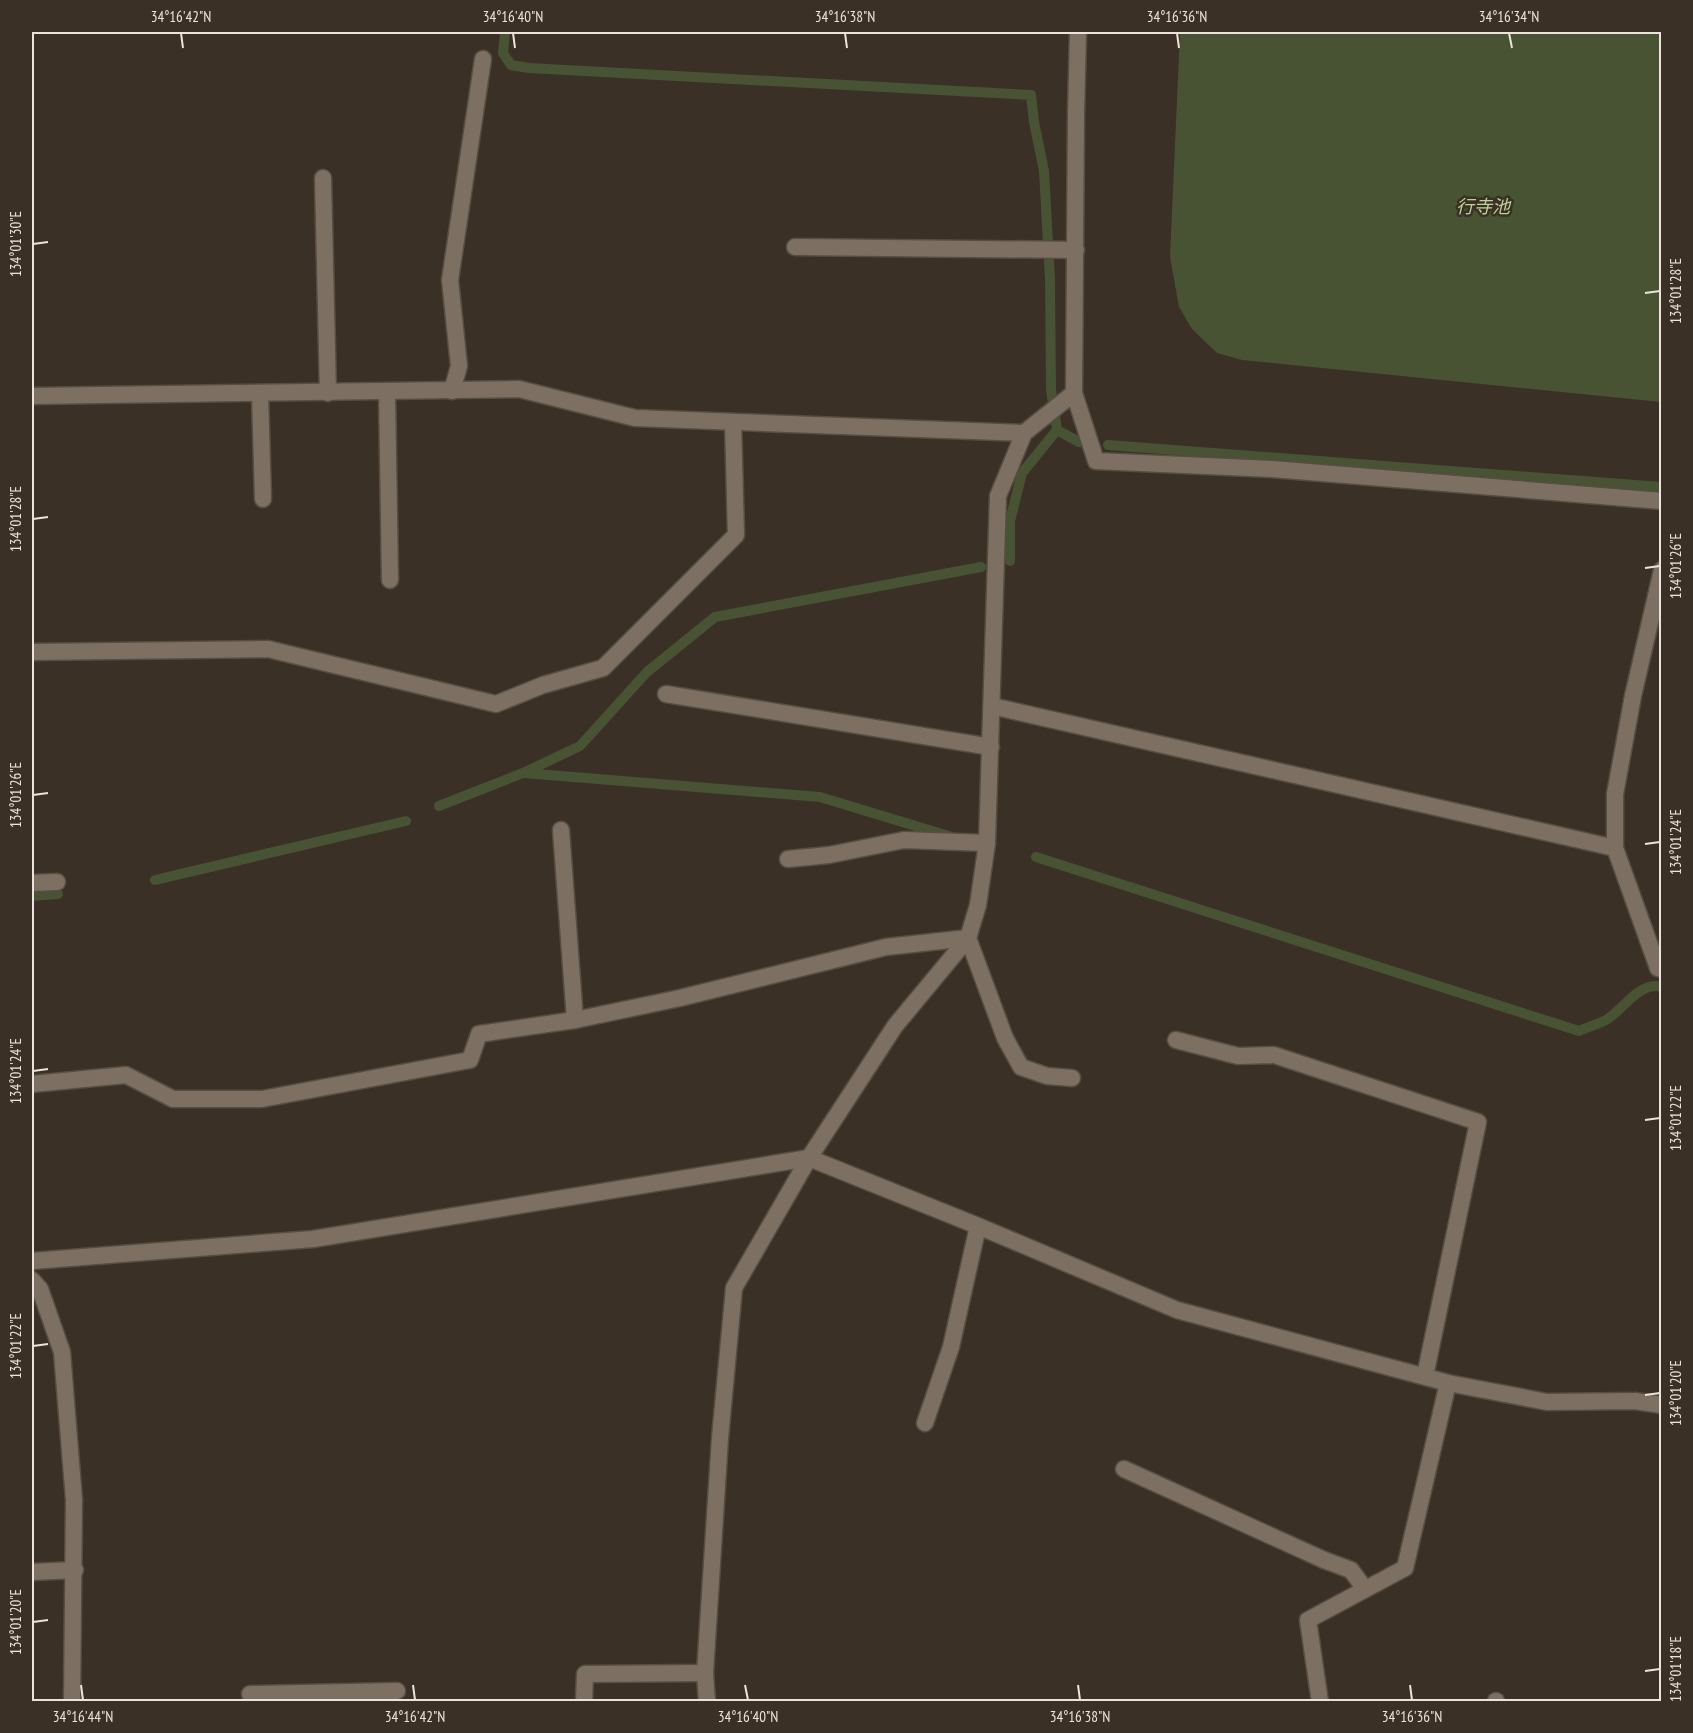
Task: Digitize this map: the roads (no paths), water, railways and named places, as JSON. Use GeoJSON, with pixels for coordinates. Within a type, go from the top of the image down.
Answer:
{"type":"FeatureCollection","features":[{"type":"Feature","properties":{"kind":"street"},"geometry":{"type":"LineString","coordinates":[[1078,32],[1074,393],[1096,461],[1272,469],[1662,501]]}},
{"type":"Feature","properties":{"kind":"street"},"geometry":{"type":"LineString","coordinates":[[452,391],[459,366],[450,280],[483,59]]}},
{"type":"Feature","properties":{"kind":"street"},"geometry":{"type":"LineString","coordinates":[[323,178],[328,393]]}},
{"type":"Feature","properties":{"kind":"street"},"geometry":{"type":"LineString","coordinates":[[795,247],[1076,250]]}},
{"type":"Feature","properties":{"kind":"street"},"geometry":{"type":"LineString","coordinates":[[32,396],[519,389],[635,418],[1024,433]]}},
{"type":"Feature","properties":{"kind":"street"},"geometry":{"type":"LineString","coordinates":[[387,392],[390,580]]}},
{"type":"Feature","properties":{"kind":"street"},"geometry":{"type":"LineString","coordinates":[[707,1701],[705,1673],[720,1438],[734,1288],[809,1158],[895,1026],[968,938],[978,905],[987,843],[998,496],[1024,433],[1074,393]]}},
{"type":"Feature","properties":{"kind":"street"},"geometry":{"type":"LineString","coordinates":[[260,394],[263,499]]}},
{"type":"Feature","properties":{"kind":"street"},"geometry":{"type":"LineString","coordinates":[[32,652],[268,649],[496,704],[543,685],[603,668],[736,535],[733,422]]}},
{"type":"Feature","properties":{"kind":"street"},"geometry":{"type":"LineString","coordinates":[[1662,570],[1633,696],[1615,794],[1615,848],[1658,968],[1662,969]]}},
{"type":"Feature","properties":{"kind":"street"},"geometry":{"type":"LineString","coordinates":[[666,694],[991,747]]}},
{"type":"Feature","properties":{"kind":"street"},"geometry":{"type":"LineString","coordinates":[[992,706],[1615,848]]}},
{"type":"Feature","properties":{"kind":"street"},"geometry":{"type":"LineString","coordinates":[[561,830],[575,1020]]}},
{"type":"Feature","properties":{"kind":"street"},"geometry":{"type":"LineString","coordinates":[[788,859],[829,855],[904,840],[987,843]]}},
{"type":"Feature","properties":{"kind":"street"},"geometry":{"type":"LineString","coordinates":[[32,883],[57,882]]}},
{"type":"Feature","properties":{"kind":"street"},"geometry":{"type":"LineString","coordinates":[[32,1084],[126,1075],[173,1099],[262,1099],[470,1060],[479,1034],[575,1020],[680,998],[886,947],[968,938]]}},
{"type":"Feature","properties":{"kind":"street"},"geometry":{"type":"LineString","coordinates":[[968,938],[1005,1038],[1021,1068],[1047,1076],[1072,1078]]}},
{"type":"Feature","properties":{"kind":"street"},"geometry":{"type":"LineString","coordinates":[[1176,1040],[1238,1056],[1274,1055],[1478,1122],[1425,1376]]}},
{"type":"Feature","properties":{"kind":"street"},"geometry":{"type":"LineString","coordinates":[[32,1261],[313,1239],[809,1158],[1177,1310],[1448,1383],[1547,1402],[1635,1401],[1662,1405]]}},
{"type":"Feature","properties":{"kind":"street"},"geometry":{"type":"LineString","coordinates":[[925,1423],[951,1347],[978,1226]]}},
{"type":"Feature","properties":{"kind":"street"},"geometry":{"type":"LineString","coordinates":[[32,1280],[40,1289],[62,1352],[74,1500],[72,1701]]}},
{"type":"Feature","properties":{"kind":"street"},"geometry":{"type":"LineString","coordinates":[[1320,1701],[1308,1620],[1405,1568],[1448,1383]]}},
{"type":"Feature","properties":{"kind":"street"},"geometry":{"type":"LineString","coordinates":[[1124,1469],[1324,1560],[1351,1570],[1365,1589]]}},
{"type":"Feature","properties":{"kind":"street"},"geometry":{"type":"LineString","coordinates":[[32,1572],[75,1570]]}},
{"type":"Feature","properties":{"kind":"street"},"geometry":{"type":"LineString","coordinates":[[584,1701],[585,1674],[705,1673]]}},
{"type":"Feature","properties":{"kind":"street"},"geometry":{"type":"LineString","coordinates":[[250,1694],[333,1697],[397,1690]]}},
{"type":"Feature","properties":{"kind":"water","name":"行寺池"},"geometry":{"type":"Polygon","coordinates":[[[1180,32],[1661,32],[1661,402],[1242,360],[1217,353],[1192,329],[1179,307],[1170,257],[1180,32]]]}},
{"type":"Feature","properties":{"kind":"waterway"},"geometry":{"type":"LineString","coordinates":[[505,32],[503,53],[511,65],[529,68],[1031,95],[1044,171],[1050,279],[1051,390],[1057,430]]}},
{"type":"Feature","properties":{"kind":"waterway"},"geometry":{"type":"LineString","coordinates":[[1010,561],[1010,521],[1022,473],[1057,430],[1079,442]]}},
{"type":"Feature","properties":{"kind":"waterway"},"geometry":{"type":"LineString","coordinates":[[1108,445],[1662,487]]}},
{"type":"Feature","properties":{"kind":"waterway"},"geometry":{"type":"LineString","coordinates":[[439,806],[523,773],[580,746],[647,672],[715,617],[981,567]]}},
{"type":"Feature","properties":{"kind":"waterway"},"geometry":{"type":"LineString","coordinates":[[524,773],[820,797],[952,837]]}},
{"type":"Feature","properties":{"kind":"waterway"},"geometry":{"type":"LineString","coordinates":[[155,880],[406,821]]}},
{"type":"Feature","properties":{"kind":"waterway"},"geometry":{"type":"LineString","coordinates":[[1036,857],[1579,1031],[1606,1020],[1646,988],[1662,987]]}},
{"type":"Feature","properties":{"kind":"waterway"},"geometry":{"type":"LineString","coordinates":[[32,896],[58,894]]}}]}
